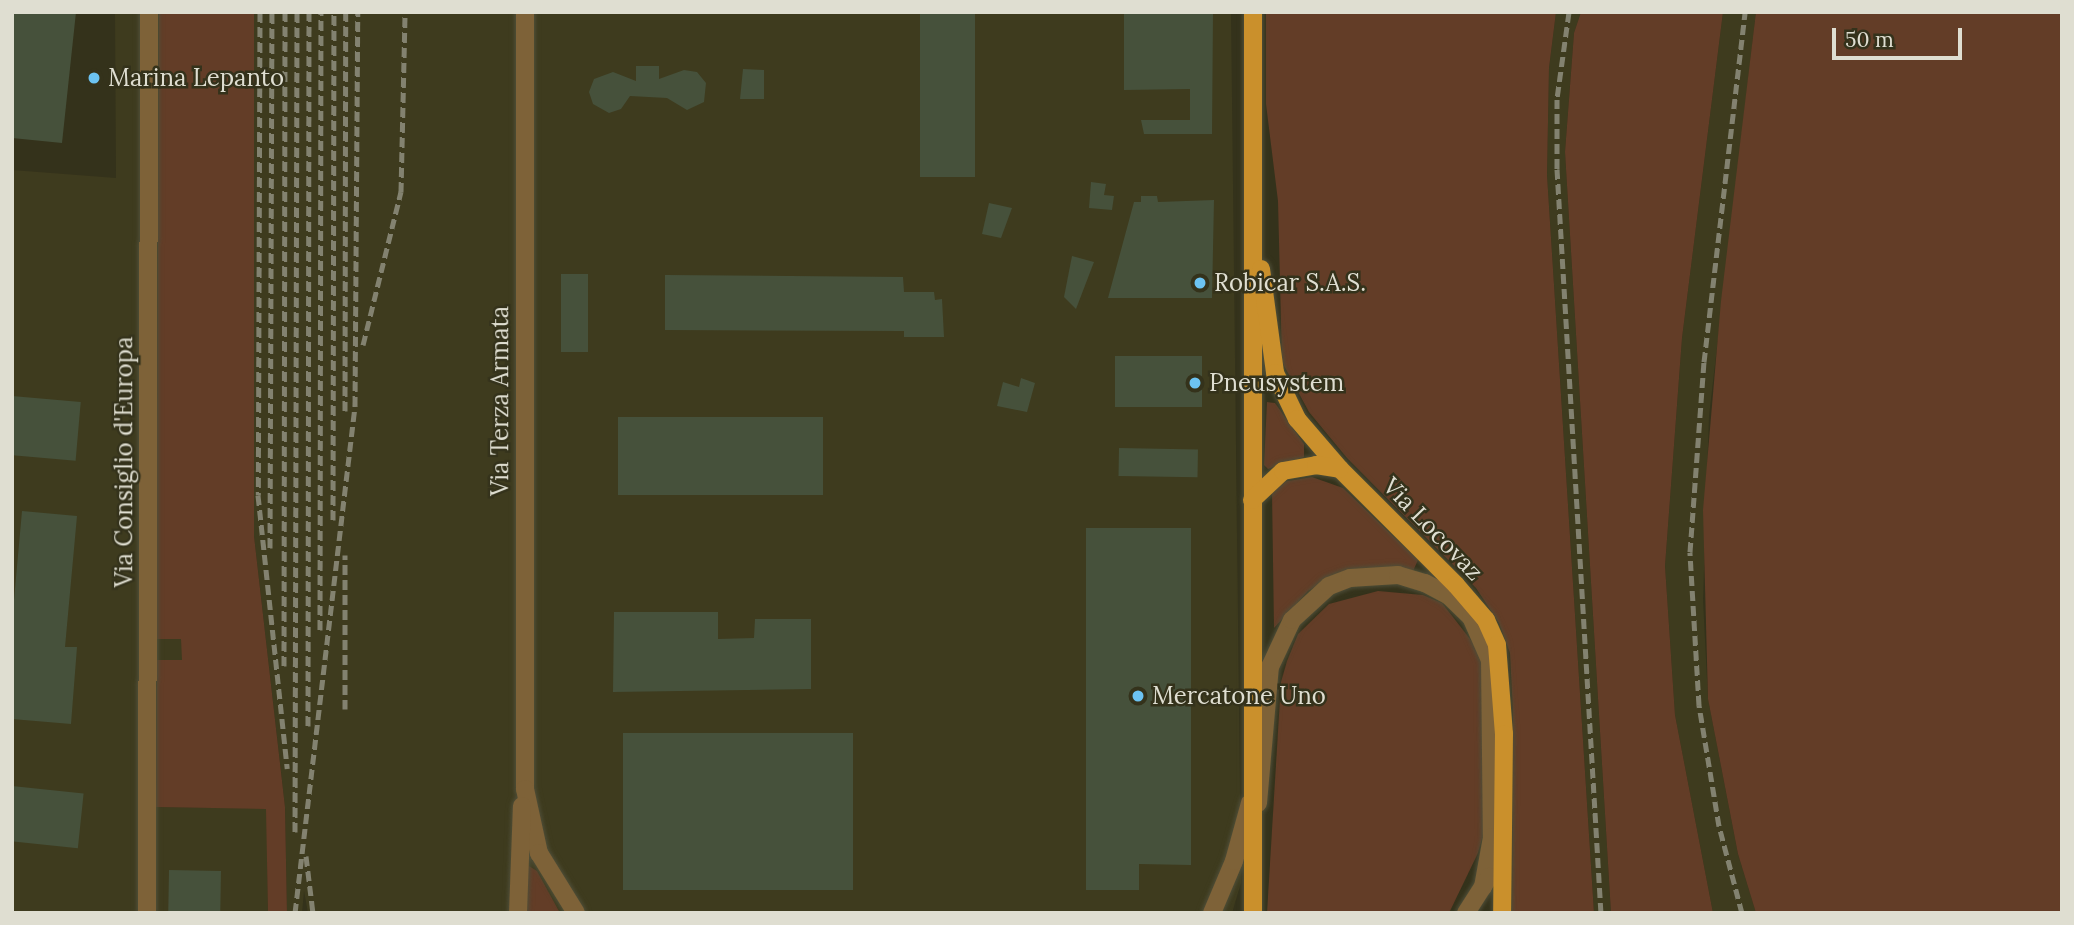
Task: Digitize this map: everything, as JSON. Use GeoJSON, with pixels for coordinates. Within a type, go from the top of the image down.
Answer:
{"type":"FeatureCollection","features":[{"type":"Feature","properties":{"kind":"main road"},"geometry":{"type":"LineString","coordinates":[[1253,12],[1253,913]]}},
{"type":"Feature","properties":{"kind":"main road","name":"Via Locovaz"},"geometry":{"type":"LineString","coordinates":[[1252,202],[1275,373],[1297,419],[1340,469],[1456,585],[1486,620],[1497,645],[1502,671],[1502,913]]}},
{"type":"Feature","properties":{"kind":"main road"},"geometry":{"type":"LineString","coordinates":[[1252,500],[1283,471],[1316,465],[1340,469]]}},
{"type":"Feature","properties":{"kind":"street","name":"Via Consiglio d'Europa"},"geometry":{"type":"LineString","coordinates":[[147,913],[149,12]]}},
{"type":"Feature","properties":{"kind":"street","name":"Via Terza Armata"},"geometry":{"type":"LineString","coordinates":[[518,913],[525,789],[525,12]]}},
{"type":"Feature","properties":{"kind":"street","name":"Via Locovaz"},"geometry":{"type":"LineString","coordinates":[[1253,829],[1264,767],[1269,667],[1277,643],[1306,603],[1329,586],[1350,578],[1398,575],[1448,595],[1471,617],[1490,660],[1492,837],[1483,887]]}},
{"type":"Feature","properties":{"kind":"street","name":"Via Terza Armata"},"geometry":{"type":"LineString","coordinates":[[525,789],[539,853],[576,913]]}},
{"type":"Feature","properties":{"kind":"street"},"geometry":{"type":"LineString","coordinates":[[1212,913],[1234,861],[1252,793]]}},
{"type":"Feature","properties":{"kind":"street"},"geometry":{"type":"LineString","coordinates":[[1466,913],[1503,850]]}},
{"type":"Feature","properties":{"kind":"shaded area"},"geometry":{"type":"Polygon","coordinates":[[[115,12],[159,12],[156,638],[182,639],[182,661],[157,661],[156,807],[267,808],[268,913],[12,913],[12,170],[116,178],[115,12]]]}},
{"type":"Feature","properties":{"kind":"shaded area"},"geometry":{"type":"Polygon","coordinates":[[[159,12],[254,12],[254,536],[285,807],[287,913],[268,913],[266,809],[156,807],[157,660],[182,660],[181,639],[156,639],[159,12]]]}},
{"type":"Feature","properties":{"kind":"shaded area"},"geometry":{"type":"Polygon","coordinates":[[[254,12],[1231,12],[1241,883],[1232,913],[308,913],[304,891],[302,913],[287,913],[285,807],[254,536],[254,12]]]}},
{"type":"Feature","properties":{"kind":"shaded area"},"geometry":{"type":"Polygon","coordinates":[[[1266,12],[1556,12],[1549,68],[1547,175],[1594,913],[1512,913],[1513,713],[1510,653],[1499,623],[1476,588],[1347,458],[1309,412],[1282,362],[1278,201],[1266,104],[1266,12]]]}},
{"type":"Feature","properties":{"kind":"shaded area"},"geometry":{"type":"Polygon","coordinates":[[[1556,12],[1581,12],[1574,33],[1565,152],[1611,913],[1594,913],[1547,175],[1549,68],[1556,12]]]}},
{"type":"Feature","properties":{"kind":"shaded area"},"geometry":{"type":"Polygon","coordinates":[[[1581,12],[1723,12],[1682,338],[1665,566],[1675,715],[1713,913],[1611,913],[1565,152],[1574,33],[1581,12]]]}},
{"type":"Feature","properties":{"kind":"shaded area"},"geometry":{"type":"Polygon","coordinates":[[[1723,12],[1756,12],[1709,416],[1703,600],[1708,699],[1738,854],[1756,913],[1713,913],[1675,715],[1665,566],[1682,338],[1723,12]]]}},
{"type":"Feature","properties":{"kind":"shaded area"},"geometry":{"type":"Polygon","coordinates":[[[1756,12],[2062,12],[2062,913],[1756,913],[1738,854],[1708,699],[1703,510],[1721,301],[1756,12]]]}},
{"type":"Feature","properties":{"kind":"shaded area"},"geometry":{"type":"Polygon","coordinates":[[[1267,402],[1275,403],[1304,444],[1304,457],[1268,469],[1264,465],[1267,402]]]}},
{"type":"Feature","properties":{"kind":"shaded area"},"geometry":{"type":"Polygon","coordinates":[[[1312,477],[1343,488],[1418,560],[1413,571],[1383,567],[1329,578],[1308,591],[1274,628],[1272,492],[1282,482],[1312,477]]]}},
{"type":"Feature","properties":{"kind":"shaded area"},"geometry":{"type":"Polygon","coordinates":[[[1378,591],[1423,595],[1442,603],[1481,653],[1485,677],[1485,828],[1478,853],[1449,913],[1267,913],[1281,682],[1287,661],[1298,634],[1329,604],[1378,591]]]}},
{"type":"Feature","properties":{"kind":"shaded area"},"geometry":{"type":"Polygon","coordinates":[[[529,866],[537,871],[560,913],[526,913],[522,871],[529,866]]]}},
{"type":"Feature","properties":{"kind":"building"},"geometry":{"type":"Polygon","coordinates":[[[12,12],[76,12],[62,143],[12,138],[12,12]]]}},
{"type":"Feature","properties":{"kind":"building"},"geometry":{"type":"Polygon","coordinates":[[[920,12],[975,12],[975,177],[920,177],[920,12]]]}},
{"type":"Feature","properties":{"kind":"building"},"geometry":{"type":"Polygon","coordinates":[[[1124,12],[1213,12],[1212,134],[1144,134],[1141,120],[1190,120],[1190,89],[1124,90],[1124,12]]]}},
{"type":"Feature","properties":{"kind":"building"},"geometry":{"type":"Polygon","coordinates":[[[636,66],[659,66],[659,79],[684,70],[697,72],[706,83],[704,102],[687,110],[667,98],[630,96],[621,109],[609,113],[593,104],[589,92],[594,79],[613,72],[636,81],[636,66]]]}},
{"type":"Feature","properties":{"kind":"building"},"geometry":{"type":"Polygon","coordinates":[[[743,69],[764,70],[764,99],[740,99],[743,69]]]}},
{"type":"Feature","properties":{"kind":"building"},"geometry":{"type":"Polygon","coordinates":[[[1091,182],[1106,184],[1104,195],[1114,196],[1112,210],[1089,208],[1091,182]]]}},
{"type":"Feature","properties":{"kind":"building"},"geometry":{"type":"Polygon","coordinates":[[[1141,196],[1157,196],[1158,202],[1214,200],[1212,298],[1108,298],[1134,202],[1141,202],[1141,196]]]}},
{"type":"Feature","properties":{"kind":"building"},"geometry":{"type":"Polygon","coordinates":[[[989,203],[1012,208],[1001,238],[982,234],[989,203]]]}},
{"type":"Feature","properties":{"kind":"building"},"geometry":{"type":"Polygon","coordinates":[[[1072,256],[1094,262],[1076,309],[1064,297],[1072,256]]]}},
{"type":"Feature","properties":{"kind":"building"},"geometry":{"type":"Polygon","coordinates":[[[561,274],[588,274],[588,352],[561,352],[561,274]]]}},
{"type":"Feature","properties":{"kind":"building"},"geometry":{"type":"Polygon","coordinates":[[[665,275],[903,277],[904,292],[934,292],[935,300],[942,299],[944,337],[904,337],[904,331],[665,330],[665,275]]]}},
{"type":"Feature","properties":{"kind":"building"},"geometry":{"type":"Polygon","coordinates":[[[1115,356],[1202,356],[1202,407],[1115,407],[1115,356]]]}},
{"type":"Feature","properties":{"kind":"building"},"geometry":{"type":"Polygon","coordinates":[[[1021,378],[1035,383],[1027,412],[997,406],[1003,382],[1019,387],[1021,378]]]}},
{"type":"Feature","properties":{"kind":"building"},"geometry":{"type":"Polygon","coordinates":[[[12,396],[81,402],[76,461],[12,455],[12,396]]]}},
{"type":"Feature","properties":{"kind":"building"},"geometry":{"type":"Polygon","coordinates":[[[618,417],[823,417],[823,495],[618,495],[618,417]]]}},
{"type":"Feature","properties":{"kind":"building"},"geometry":{"type":"Polygon","coordinates":[[[1119,448],[1198,449],[1197,477],[1119,476],[1119,448]]]}},
{"type":"Feature","properties":{"kind":"building"},"geometry":{"type":"Polygon","coordinates":[[[22,511],[77,516],[65,647],[77,647],[71,724],[12,719],[12,622],[22,511]]]}},
{"type":"Feature","properties":{"kind":"building","name":"Mercatone Uno"},"geometry":{"type":"Polygon","coordinates":[[[1086,528],[1191,528],[1191,865],[1139,864],[1139,890],[1086,890],[1086,528]]]}},
{"type":"Feature","properties":{"kind":"building"},"geometry":{"type":"Polygon","coordinates":[[[614,612],[718,612],[718,639],[754,638],[755,619],[811,619],[811,689],[613,692],[614,612]]]}},
{"type":"Feature","properties":{"kind":"building"},"geometry":{"type":"Polygon","coordinates":[[[623,733],[853,733],[853,890],[623,890],[623,733]]]}},
{"type":"Feature","properties":{"kind":"building"},"geometry":{"type":"Polygon","coordinates":[[[12,786],[84,794],[78,848],[12,841],[12,786]]]}},
{"type":"Feature","properties":{"kind":"building"},"geometry":{"type":"Polygon","coordinates":[[[169,870],[221,871],[220,913],[168,913],[169,870]]]}},
{"type":"Feature","properties":{"kind":"railway"},"geometry":{"type":"LineString","coordinates":[[260,12],[258,495],[287,768]]}},
{"type":"Feature","properties":{"kind":"railway"},"geometry":{"type":"LineString","coordinates":[[270,548],[272,12]]}},
{"type":"Feature","properties":{"kind":"railway"},"geometry":{"type":"LineString","coordinates":[[284,666],[285,12]]}},
{"type":"Feature","properties":{"kind":"railway"},"geometry":{"type":"LineString","coordinates":[[295,832],[297,12]]}},
{"type":"Feature","properties":{"kind":"railway"},"geometry":{"type":"LineString","coordinates":[[308,726],[309,12]]}},
{"type":"Feature","properties":{"kind":"railway"},"geometry":{"type":"LineString","coordinates":[[320,630],[321,12]]}},
{"type":"Feature","properties":{"kind":"railway"},"geometry":{"type":"LineString","coordinates":[[333,520],[334,12]]}},
{"type":"Feature","properties":{"kind":"railway"},"geometry":{"type":"LineString","coordinates":[[345,411],[346,12]]}},
{"type":"Feature","properties":{"kind":"railway"},"geometry":{"type":"LineString","coordinates":[[295,913],[355,406],[358,12]]}},
{"type":"Feature","properties":{"kind":"railway"},"geometry":{"type":"LineString","coordinates":[[363,345],[401,192],[405,12]]}},
{"type":"Feature","properties":{"kind":"railway"},"geometry":{"type":"LineString","coordinates":[[1569,12],[1557,99],[1557,169],[1601,913]]}},
{"type":"Feature","properties":{"kind":"railway"},"geometry":{"type":"LineString","coordinates":[[1742,913],[1719,826],[1699,705],[1690,552],[1704,362],[1745,12]]}},
{"type":"Feature","properties":{"kind":"railway"},"geometry":{"type":"LineString","coordinates":[[345,555],[345,709]]}},
{"type":"Feature","properties":{"kind":"railway"},"geometry":{"type":"LineString","coordinates":[[306,856],[313,913]]}},
{"type":"Feature","properties":{"kind":"place","name":"Marina Lepanto"},"geometry":{"type":"Point","coordinates":[94,78]}},
{"type":"Feature","properties":{"kind":"place","name":"Robicar S.A.S."},"geometry":{"type":"Point","coordinates":[1200,283]}},
{"type":"Feature","properties":{"kind":"place","name":"Pneusystem"},"geometry":{"type":"Point","coordinates":[1195,383]}},
{"type":"Feature","properties":{"kind":"place","name":"Mercatone Uno"},"geometry":{"type":"Point","coordinates":[1138,696]}}]}
